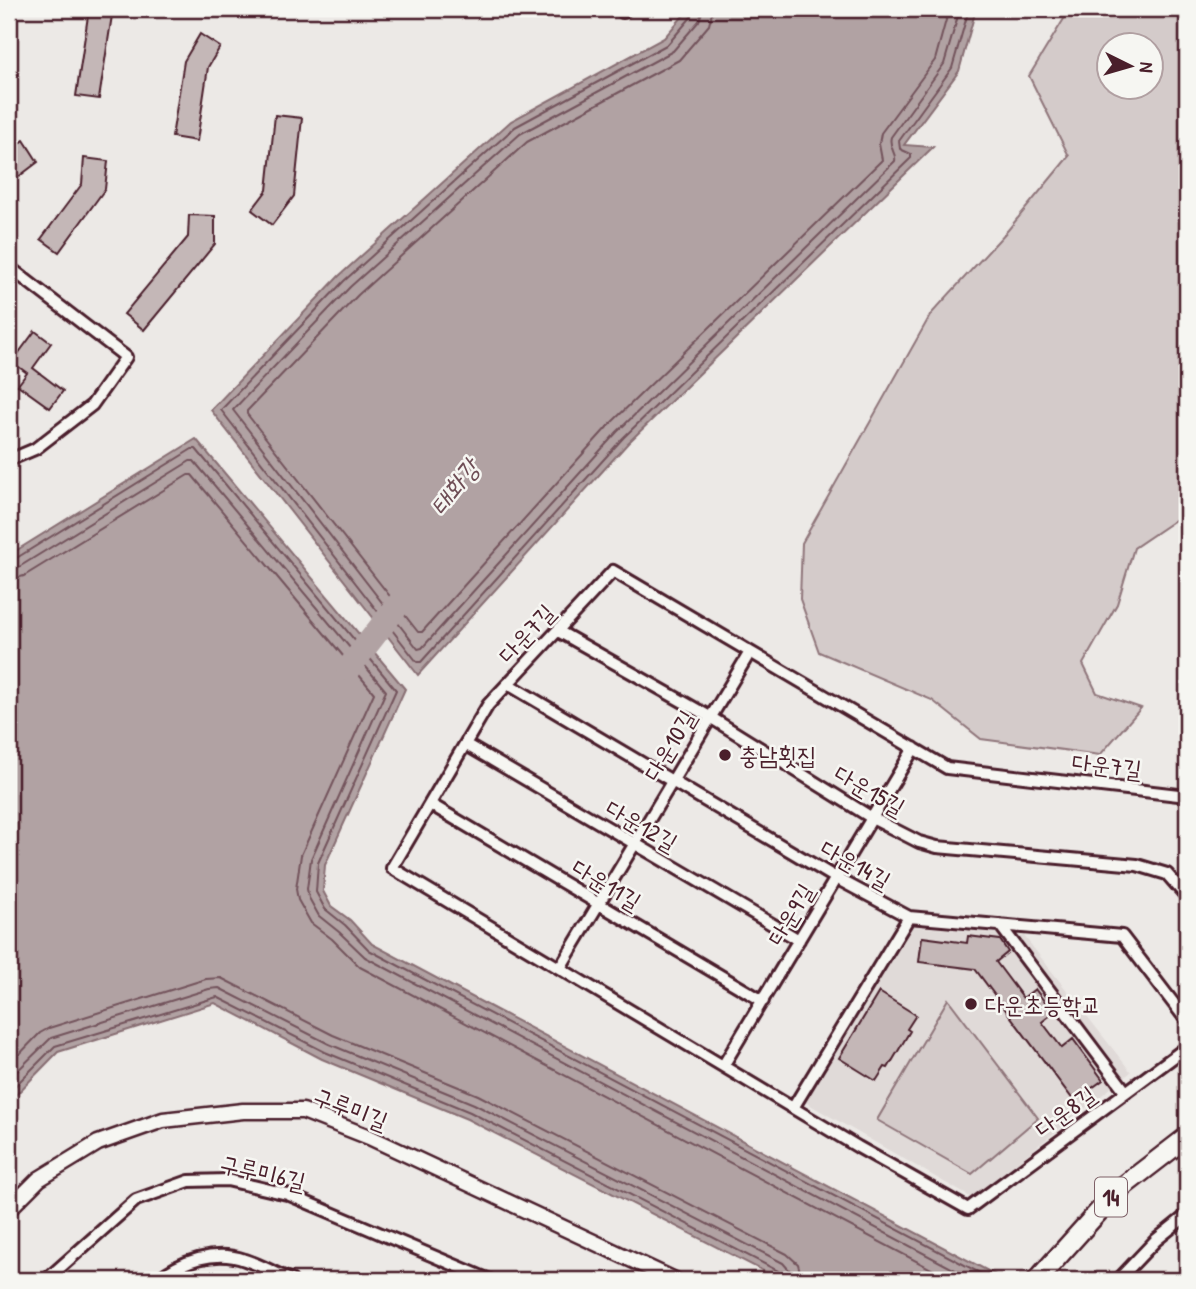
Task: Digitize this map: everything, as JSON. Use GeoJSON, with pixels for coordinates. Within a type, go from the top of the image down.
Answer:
{"type":"FeatureCollection","features":[{"type":"Feature","properties":{"kind":"main road","name":"14"},"geometry":{"type":"LineString","coordinates":[[1042,1275],[1117,1191],[1187,1137]]}},
{"type":"Feature","properties":{"kind":"street"},"geometry":{"type":"LineString","coordinates":[[9,267],[126,357],[92,405],[35,449],[9,460]]}},
{"type":"Feature","properties":{"kind":"street","name":"다운7길"},"geometry":{"type":"LineString","coordinates":[[968,1209],[793,1108],[392,868],[488,705],[613,571],[947,768],[1187,796]]}},
{"type":"Feature","properties":{"kind":"street","name":"다운15길"},"geometry":{"type":"LineString","coordinates":[[558,631],[710,717],[872,818],[919,842],[937,847],[1137,865],[1167,874],[1187,897]]}},
{"type":"Feature","properties":{"kind":"street","name":"다운10길"},"geometry":{"type":"LineString","coordinates":[[560,968],[750,652]]}},
{"type":"Feature","properties":{"kind":"street","name":"다운14길"},"geometry":{"type":"LineString","coordinates":[[508,684],[836,878],[909,917],[1122,936],[1187,1021]]}},
{"type":"Feature","properties":{"kind":"street","name":"다운12길"},"geometry":{"type":"LineString","coordinates":[[465,744],[799,940]]}},
{"type":"Feature","properties":{"kind":"street","name":"다운9길"},"geometry":{"type":"LineString","coordinates":[[723,1066],[914,748]]}},
{"type":"Feature","properties":{"kind":"street","name":"다운11길"},"geometry":{"type":"LineString","coordinates":[[430,804],[763,1001]]}},
{"type":"Feature","properties":{"kind":"street"},"geometry":{"type":"LineString","coordinates":[[793,1108],[909,917]]}},
{"type":"Feature","properties":{"kind":"street"},"geometry":{"type":"LineString","coordinates":[[1000,925],[1126,1092]]}},
{"type":"Feature","properties":{"kind":"street","name":"다운8길"},"geometry":{"type":"LineString","coordinates":[[968,1209],[1187,1047]]}},
{"type":"Feature","properties":{"kind":"street","name":"구루미길"},"geometry":{"type":"LineString","coordinates":[[9,1209],[39,1179],[98,1143],[163,1120],[243,1111],[303,1111],[369,1137],[675,1280]]}},
{"type":"Feature","properties":{"kind":"street","name":"구루미6길"},"geometry":{"type":"LineString","coordinates":[[46,1280],[136,1200],[189,1181],[227,1180],[287,1194],[490,1280]]}},
{"type":"Feature","properties":{"kind":"street"},"geometry":{"type":"LineString","coordinates":[[1118,1280],[1156,1240],[1187,1216]]}},
{"type":"Feature","properties":{"kind":"street"},"geometry":{"type":"LineString","coordinates":[[157,1280],[187,1262],[213,1255],[243,1259],[275,1278],[291,1280]]}},
{"type":"Feature","properties":{"kind":"shaded area"},"geometry":{"type":"Polygon","coordinates":[[[1070,9],[1187,9],[1187,512],[1134,548],[1117,604],[1083,664],[1097,693],[1141,708],[1100,755],[981,739],[932,700],[819,652],[800,599],[802,543],[931,314],[1008,230],[1069,156],[1029,76],[1070,9]]]}},
{"type":"Feature","properties":{"kind":"shaded area","name":"다운초등학교"},"geometry":{"type":"Polygon","coordinates":[[[912,926],[1024,936],[1131,1072],[972,1198],[805,1102],[912,926]]]}},
{"type":"Feature","properties":{"kind":"shaded area"},"geometry":{"type":"Polygon","coordinates":[[[948,999],[1038,1118],[972,1174],[877,1120],[948,999]]]}},
{"type":"Feature","properties":{"kind":"water"},"geometry":{"type":"Polygon","coordinates":[[[689,9],[976,9],[959,71],[904,145],[933,147],[628,443],[418,675],[211,410],[339,276],[511,121],[664,38],[689,9]]]}},
{"type":"Feature","properties":{"kind":"water"},"geometry":{"type":"Polygon","coordinates":[[[196,439],[405,689],[325,865],[323,891],[331,906],[350,920],[372,944],[1005,1280],[781,1280],[467,1119],[322,1059],[215,1003],[58,1052],[9,1102],[9,555],[196,439]]]}},
{"type":"Feature","properties":{"kind":"building"},"geometry":{"type":"Polygon","coordinates":[[[89,9],[113,9],[99,99],[76,96],[89,9]]]}},
{"type":"Feature","properties":{"kind":"building"},"geometry":{"type":"Polygon","coordinates":[[[200,34],[220,47],[208,67],[197,141],[172,137],[184,61],[200,34]]]}},
{"type":"Feature","properties":{"kind":"building"},"geometry":{"type":"Polygon","coordinates":[[[275,115],[302,118],[294,196],[272,225],[252,210],[267,190],[275,115]]]}},
{"type":"Feature","properties":{"kind":"building"},"geometry":{"type":"Polygon","coordinates":[[[24,140],[38,162],[9,184],[9,153],[24,140]]]}},
{"type":"Feature","properties":{"kind":"building"},"geometry":{"type":"Polygon","coordinates":[[[84,158],[108,161],[105,189],[59,252],[41,239],[82,184],[84,158]]]}},
{"type":"Feature","properties":{"kind":"building"},"geometry":{"type":"Polygon","coordinates":[[[189,215],[215,216],[215,244],[144,330],[124,314],[188,237],[189,215]]]}},
{"type":"Feature","properties":{"kind":"building"},"geometry":{"type":"Polygon","coordinates":[[[35,331],[51,343],[33,368],[63,391],[50,408],[18,385],[27,373],[12,362],[35,331]]]}},
{"type":"Feature","properties":{"kind":"building"},"geometry":{"type":"Polygon","coordinates":[[[968,936],[1000,940],[1008,952],[996,962],[1023,998],[1035,989],[1053,1013],[1042,1022],[1062,1048],[1073,1039],[1103,1080],[1074,1101],[975,969],[919,962],[922,937],[967,943],[968,936]]]}},
{"type":"Feature","properties":{"kind":"building"},"geometry":{"type":"Polygon","coordinates":[[[879,992],[916,1015],[907,1029],[910,1031],[888,1068],[885,1067],[876,1081],[839,1058],[879,992]]]}},
{"type":"Feature","properties":{"kind":"waterway","name":"태화강"},"geometry":{"type":"LineString","coordinates":[[348,669],[401,601]]}},
{"type":"Feature","properties":{"kind":"place","name":"충남횟집"},"geometry":{"type":"Point","coordinates":[725,755]}},
{"type":"Feature","properties":{"kind":"place","name":"다운초등학교"},"geometry":{"type":"Point","coordinates":[971,1004]}}]}
